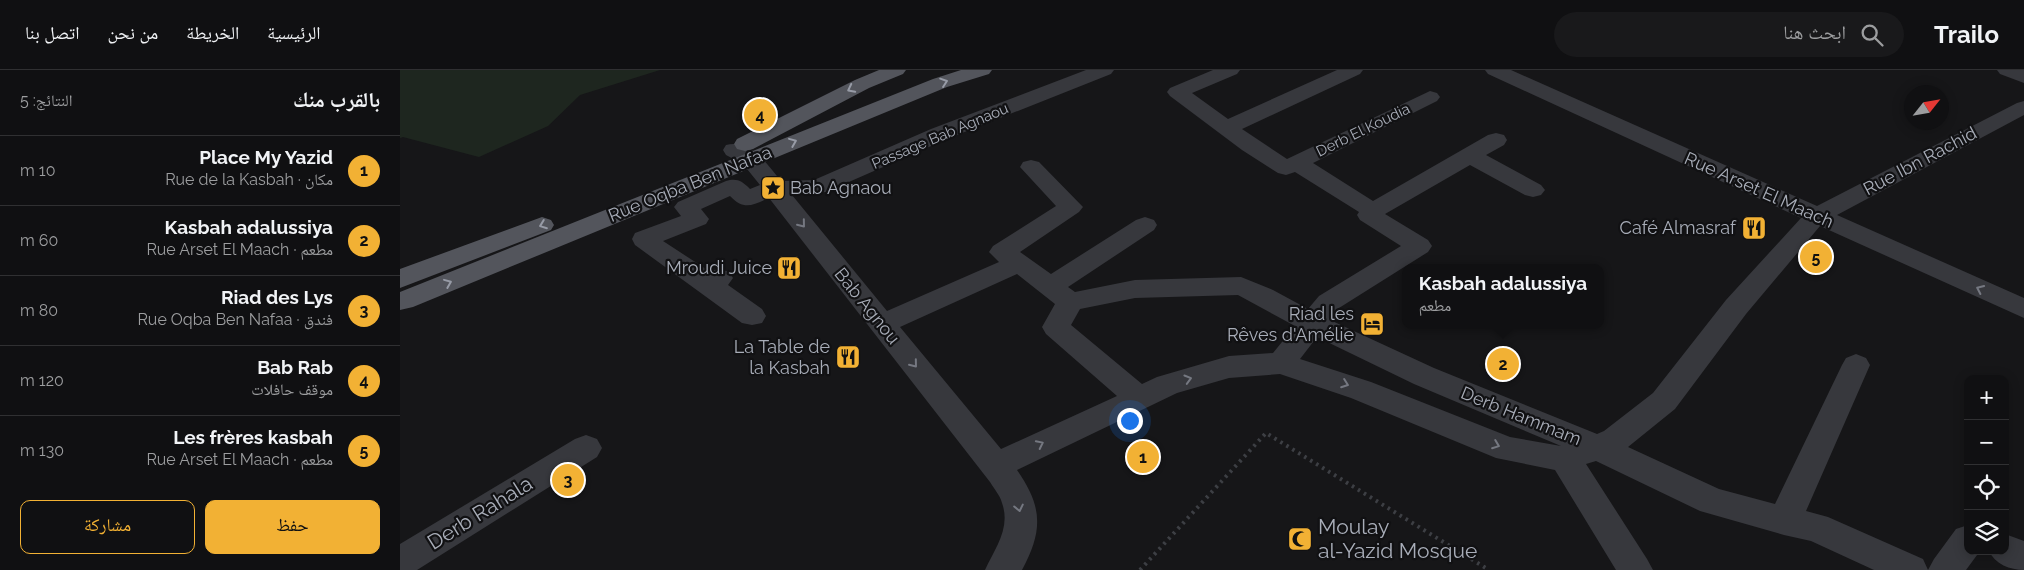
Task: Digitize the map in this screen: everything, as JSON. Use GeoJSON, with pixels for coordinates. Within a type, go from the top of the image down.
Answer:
{"type":"FeatureCollection","features":[{"type":"Feature","properties":{"kind":"main road","name":"Rue Oqba Ben Nafaa"},"geometry":{"type":"LineString","coordinates":[[742,154],[862,84],[896,70]]}},
{"type":"Feature","properties":{"kind":"main road","name":"Rue Oqba Ben Nafaa"},"geometry":{"type":"LineString","coordinates":[[401,296],[742,154],[940,83],[982,70]]}},
{"type":"Feature","properties":{"kind":"street","name":"Passage Bab Agnaou"},"geometry":{"type":"LineString","coordinates":[[773,188],[818,187],[939,134],[1104,70]]}},
{"type":"Feature","properties":{"kind":"street","name":"Derb El Koudia"},"geometry":{"type":"LineString","coordinates":[[1230,70],[1177,92],[1286,168],[1430,97]]}},
{"type":"Feature","properties":{"kind":"street"},"geometry":{"type":"LineString","coordinates":[[1227,128],[1353,70]]}},
{"type":"Feature","properties":{"kind":"street","name":"Rue Arset El Maach"},"geometry":{"type":"LineString","coordinates":[[1495,70],[2024,309]]}},
{"type":"Feature","properties":{"kind":"street"},"geometry":{"type":"LineString","coordinates":[[2007,70],[2024,77]]}},
{"type":"Feature","properties":{"kind":"street","name":"Rue Ibn Rachid"},"geometry":{"type":"LineString","coordinates":[[1816,216],[2024,107]]}},
{"type":"Feature","properties":{"kind":"street"},"geometry":{"type":"LineString","coordinates":[[1373,211],[1496,140]]}},
{"type":"Feature","properties":{"kind":"street","name":"Bab Agnou"},"geometry":{"type":"LineString","coordinates":[[742,154],[773,188],[996,466],[1019,503],[1022,521],[1018,542],[1010,560],[1002,570]]}},
{"type":"Feature","properties":{"kind":"street"},"geometry":{"type":"LineString","coordinates":[[1469,155],[1533,190]]}},
{"type":"Feature","properties":{"kind":"street","name":"Derb El Koudia"},"geometry":{"type":"LineString","coordinates":[[1281,363],[1329,302],[1419,246],[1369,215],[1373,211],[1296,163]]}},
{"type":"Feature","properties":{"kind":"street"},"geometry":{"type":"LineString","coordinates":[[1031,167],[1076,203],[1002,252],[1060,295]]}},
{"type":"Feature","properties":{"kind":"street"},"geometry":{"type":"LineString","coordinates":[[752,316],[712,279],[644,239],[697,219],[686,207],[734,186],[746,199],[773,188]]}},
{"type":"Feature","properties":{"kind":"street"},"geometry":{"type":"LineString","coordinates":[[996,466],[1138,397],[1167,385],[1229,367],[1281,363],[1362,390],[1508,449],[1565,458],[1615,440],[1664,401],[1736,308],[1816,216]]}},
{"type":"Feature","properties":{"kind":"street"},"geometry":{"type":"LineString","coordinates":[[1138,397],[1056,327],[1060,295],[1145,225]]}},
{"type":"Feature","properties":{"kind":"street"},"geometry":{"type":"LineString","coordinates":[[882,324],[1019,263]]}},
{"type":"Feature","properties":{"kind":"street","name":"Derb Hammam"},"geometry":{"type":"LineString","coordinates":[[1060,295],[1241,286],[1264,296],[1311,323],[1424,376],[1597,447],[1712,501],[1784,522],[1816,527],[1911,570]]}},
{"type":"Feature","properties":{"kind":"street"},"geometry":{"type":"LineString","coordinates":[[1784,522],[1856,366]]}},
{"type":"Feature","properties":{"kind":"street","name":"Derb Rahala"},"geometry":{"type":"LineString","coordinates":[[400,562],[586,448]]}},
{"type":"Feature","properties":{"kind":"street"},"geometry":{"type":"LineString","coordinates":[[1565,458],[1635,570]]}},
{"type":"Feature","properties":{"kind":"street"},"geometry":{"type":"LineString","coordinates":[[1946,570],[1964,545]]}},
{"type":"Feature","properties":{"kind":"street"},"geometry":{"type":"LineString","coordinates":[[2009,551],[2024,558]]}},
{"type":"Feature","properties":{"kind":"path"},"geometry":{"type":"LineString","coordinates":[[1140,570],[1266,433],[1489,570]]}},
{"type":"Feature","properties":{"kind":"shaded area"},"geometry":{"type":"Polygon","coordinates":[[[400,70],[660,70],[580,95],[548,126],[479,157],[403,137],[400,138],[400,70]]]}},
{"type":"Feature","properties":{"kind":"place","name":"Bab Rab"},"geometry":{"type":"Point","coordinates":[760,115]}},
{"type":"Feature","properties":{"kind":"place","name":"Bab Agnaou"},"geometry":{"type":"Point","coordinates":[773,188]}},
{"type":"Feature","properties":{"kind":"place","name":"Café Almasraf"},"geometry":{"type":"Point","coordinates":[1754,228]}},
{"type":"Feature","properties":{"kind":"place","name":"Les frères kasbah"},"geometry":{"type":"Point","coordinates":[1816,257]}},
{"type":"Feature","properties":{"kind":"place","name":"Mroudi Juice"},"geometry":{"type":"Point","coordinates":[789,268]}},
{"type":"Feature","properties":{"kind":"place","name":"Riad les Rêves d'Amélie"},"geometry":{"type":"Point","coordinates":[1372,324]}},
{"type":"Feature","properties":{"kind":"place","name":"La Table de la Kasbah"},"geometry":{"type":"Point","coordinates":[848,357]}},
{"type":"Feature","properties":{"kind":"place","name":"Kasbah adalussiya"},"geometry":{"type":"Point","coordinates":[1503,364]}},
{"type":"Feature","properties":{"kind":"place","name":"Place My Yazid"},"geometry":{"type":"Point","coordinates":[1143,457]}},
{"type":"Feature","properties":{"kind":"place","name":"Riad des Lys"},"geometry":{"type":"Point","coordinates":[568,480]}},
{"type":"Feature","properties":{"kind":"place","name":"Moulay al-Yazid Mosque"},"geometry":{"type":"Point","coordinates":[1300,539]}}]}
